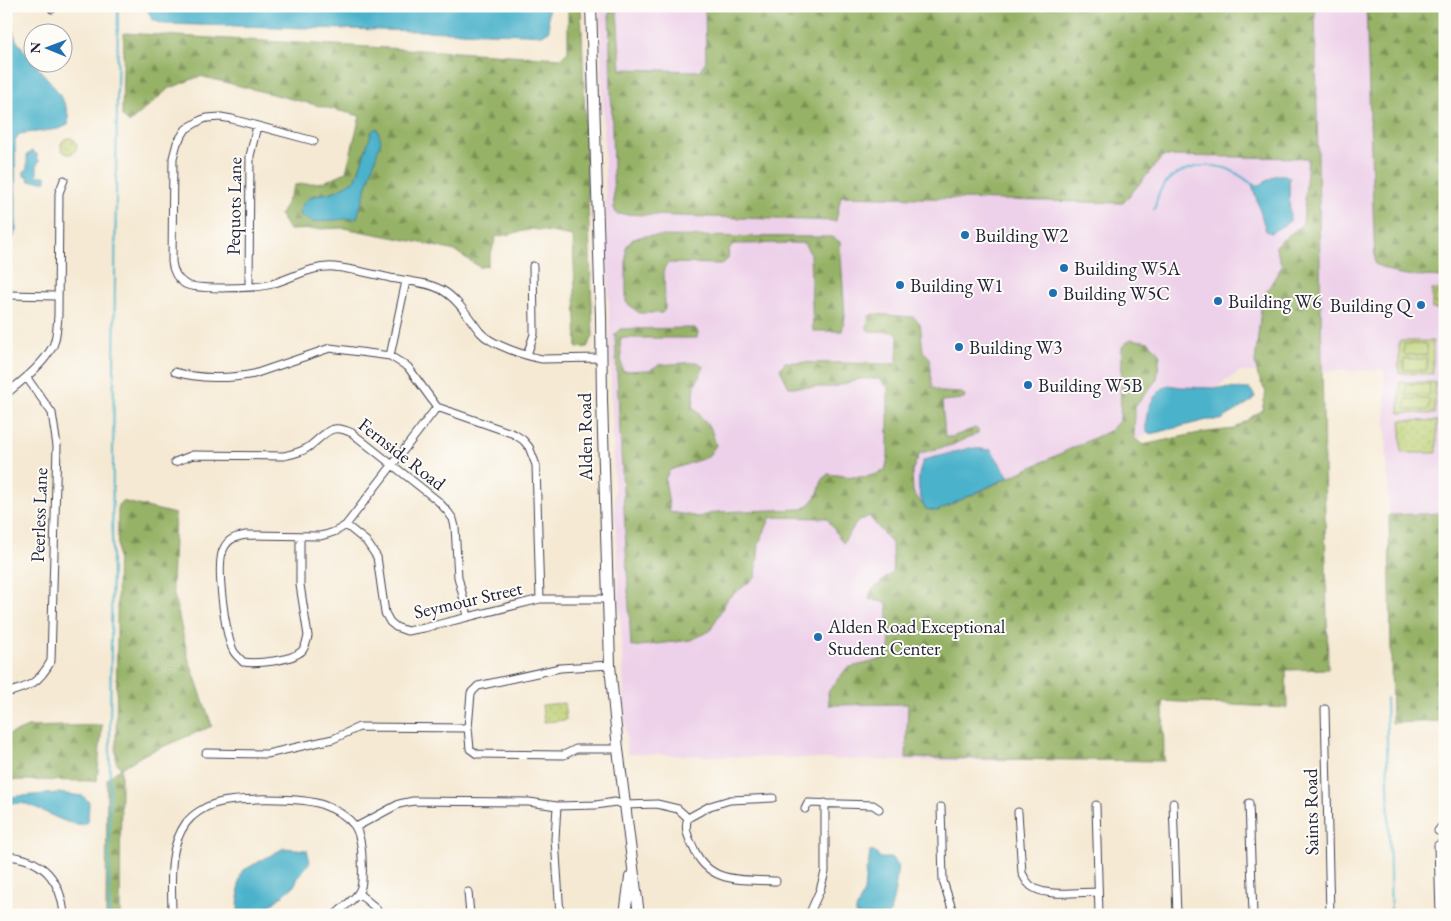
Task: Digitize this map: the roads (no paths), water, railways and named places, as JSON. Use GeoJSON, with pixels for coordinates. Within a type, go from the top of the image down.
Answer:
{"type":"FeatureCollection","features":[{"type":"Feature","properties":{"kind":"street","name":"Alden Road"},"geometry":{"type":"LineString","coordinates":[[591,6],[610,665],[624,805],[639,915]]}},
{"type":"Feature","properties":{"kind":"street"},"geometry":{"type":"LineString","coordinates":[[314,140],[221,117],[201,120],[190,127],[177,142],[173,158],[172,262],[176,274],[184,283],[194,287],[265,286],[326,267],[421,283],[442,290],[459,303],[485,336],[502,346],[542,359],[602,358]]}},
{"type":"Feature","properties":{"kind":"street","name":"Pequots Lane"},"geometry":{"type":"LineString","coordinates":[[249,286],[250,156],[257,126]]}},
{"type":"Feature","properties":{"kind":"street"},"geometry":{"type":"LineString","coordinates":[[6,394],[27,378],[53,345],[57,331],[59,193],[64,180]]}},
{"type":"Feature","properties":{"kind":"street"},"geometry":{"type":"LineString","coordinates":[[527,354],[534,334],[533,266]]}},
{"type":"Feature","properties":{"kind":"street"},"geometry":{"type":"LineString","coordinates":[[390,356],[406,281]]}},
{"type":"Feature","properties":{"kind":"street"},"geometry":{"type":"LineString","coordinates":[[8,296],[57,296]]}},
{"type":"Feature","properties":{"kind":"street"},"geometry":{"type":"LineString","coordinates":[[175,372],[188,376],[243,376],[330,348],[390,356],[408,367],[437,407],[514,434],[529,447],[536,465],[540,600]]}},
{"type":"Feature","properties":{"kind":"street","name":"Peerless Lane"},"geometry":{"type":"LineString","coordinates":[[6,693],[25,688],[39,680],[51,661],[57,446],[52,413],[27,378]]}},
{"type":"Feature","properties":{"kind":"street"},"geometry":{"type":"LineString","coordinates":[[300,537],[300,584],[308,636],[301,651],[290,656],[277,660],[253,663],[243,662],[234,651],[228,632],[220,566],[224,547],[230,540],[236,537],[264,535],[300,537],[331,534],[346,525],[437,407]]}},
{"type":"Feature","properties":{"kind":"street","name":"Fernside Road"},"geometry":{"type":"LineString","coordinates":[[175,462],[194,455],[284,456],[298,453],[310,447],[326,431],[336,428],[352,433],[438,501],[453,519],[458,577],[468,616]]}},
{"type":"Feature","properties":{"kind":"street","name":"Seymour Street"},"geometry":{"type":"LineString","coordinates":[[346,525],[366,541],[377,557],[386,613],[390,622],[396,627],[407,631],[540,600],[607,599]]}},
{"type":"Feature","properties":{"kind":"street"},"geometry":{"type":"LineString","coordinates":[[610,665],[560,668],[478,686],[471,693],[468,728],[470,749],[477,754],[564,755],[576,749],[618,749]]}},
{"type":"Feature","properties":{"kind":"street","name":"Saints Road"},"geometry":{"type":"LineString","coordinates":[[1325,709],[1330,915]]}},
{"type":"Feature","properties":{"kind":"street"},"geometry":{"type":"LineString","coordinates":[[206,753],[267,754],[333,739],[359,728],[468,728]]}},
{"type":"Feature","properties":{"kind":"street"},"geometry":{"type":"LineString","coordinates":[[688,818],[710,806],[730,800],[773,798]]}},
{"type":"Feature","properties":{"kind":"street"},"geometry":{"type":"LineString","coordinates":[[172,915],[174,850],[187,821],[209,806],[224,802],[251,800],[296,800],[322,804],[339,813],[356,827],[362,854],[362,885],[359,894],[335,915]]}},
{"type":"Feature","properties":{"kind":"street"},"geometry":{"type":"LineString","coordinates":[[356,827],[398,804],[413,801],[529,802],[557,806],[596,805],[615,802],[624,805],[657,804],[678,810],[688,818]]}},
{"type":"Feature","properties":{"kind":"street"},"geometry":{"type":"LineString","coordinates":[[809,915],[820,890],[824,872],[825,802]]}},
{"type":"Feature","properties":{"kind":"street"},"geometry":{"type":"LineString","coordinates":[[805,809],[808,803],[825,802],[873,805],[879,809]]}},
{"type":"Feature","properties":{"kind":"street"},"geometry":{"type":"LineString","coordinates":[[1173,803],[1177,915]]}},
{"type":"Feature","properties":{"kind":"street"},"geometry":{"type":"LineString","coordinates":[[1249,803],[1253,915]]}},
{"type":"Feature","properties":{"kind":"street"},"geometry":{"type":"LineString","coordinates":[[1096,805],[1098,915]]}},
{"type":"Feature","properties":{"kind":"street"},"geometry":{"type":"LineString","coordinates":[[557,806],[555,840],[560,915]]}},
{"type":"Feature","properties":{"kind":"street"},"geometry":{"type":"LineString","coordinates":[[941,807],[943,881],[954,915]]}},
{"type":"Feature","properties":{"kind":"street"},"geometry":{"type":"LineString","coordinates":[[1018,812],[1022,873],[1032,888],[1054,893],[1098,892]]}},
{"type":"Feature","properties":{"kind":"street"},"geometry":{"type":"LineString","coordinates":[[688,818],[686,830],[690,841],[696,855],[707,869],[722,876],[776,881]]}},
{"type":"Feature","properties":{"kind":"street"},"geometry":{"type":"LineString","coordinates":[[1438,831],[1445,822]]}},
{"type":"Feature","properties":{"kind":"street"},"geometry":{"type":"LineString","coordinates":[[1440,915],[1442,845]]}},
{"type":"Feature","properties":{"kind":"street"},"geometry":{"type":"LineString","coordinates":[[6,856],[33,862],[50,875],[59,889],[64,915]]}},
{"type":"Feature","properties":{"kind":"street","name":"Alden Road"},"geometry":{"type":"LineString","coordinates":[[626,915],[632,866]]}},
{"type":"Feature","properties":{"kind":"street"},"geometry":{"type":"LineString","coordinates":[[468,892],[470,915]]}},
{"type":"Feature","properties":{"kind":"street"},"geometry":{"type":"LineString","coordinates":[[359,894],[376,908],[379,915]]}},
{"type":"Feature","properties":{"kind":"water"},"geometry":{"type":"Polygon","coordinates":[[[146,6],[548,6],[549,31],[542,35],[164,24],[152,20],[146,6]]]}},
{"type":"Feature","properties":{"kind":"water"},"geometry":{"type":"Polygon","coordinates":[[[6,9],[16,40],[22,48],[22,72],[42,72],[62,99],[68,116],[68,125],[59,129],[19,134],[15,140],[16,229],[12,242],[6,246],[6,9]]]}},
{"type":"Feature","properties":{"kind":"water"},"geometry":{"type":"Polygon","coordinates":[[[377,128],[381,140],[357,218],[312,222],[299,215],[301,208],[308,199],[338,190],[356,179],[372,131],[377,128]]]}},
{"type":"Feature","properties":{"kind":"water"},"geometry":{"type":"Polygon","coordinates":[[[31,151],[37,154],[37,159],[40,161],[37,164],[37,176],[46,176],[46,181],[29,181],[28,176],[24,176],[24,171],[27,171],[27,154],[30,154],[31,151]]]}},
{"type":"Feature","properties":{"kind":"water"},"geometry":{"type":"Polygon","coordinates":[[[1276,175],[1289,177],[1290,221],[1271,233],[1266,231],[1252,184],[1260,185],[1276,175]]]}},
{"type":"Feature","properties":{"kind":"water"},"geometry":{"type":"Polygon","coordinates":[[[1168,385],[1250,389],[1255,396],[1253,400],[1221,420],[1207,420],[1151,434],[1146,431],[1150,405],[1157,394],[1168,385]]]}},
{"type":"Feature","properties":{"kind":"water"},"geometry":{"type":"Polygon","coordinates":[[[970,448],[991,450],[1009,477],[937,511],[926,509],[919,492],[920,471],[924,460],[970,448]]]}},
{"type":"Feature","properties":{"kind":"water"},"geometry":{"type":"Polygon","coordinates":[[[6,458],[8,516],[6,529],[6,458]]]}},
{"type":"Feature","properties":{"kind":"water"},"geometry":{"type":"Polygon","coordinates":[[[58,793],[83,796],[89,802],[88,822],[75,824],[66,822],[33,806],[6,803],[7,797],[58,793]]]}},
{"type":"Feature","properties":{"kind":"water"},"geometry":{"type":"Polygon","coordinates":[[[284,848],[307,850],[310,862],[294,886],[259,915],[238,915],[239,882],[242,871],[284,848]]]}},
{"type":"Feature","properties":{"kind":"water"},"geometry":{"type":"Polygon","coordinates":[[[873,851],[881,858],[892,858],[898,865],[890,913],[888,915],[856,915],[856,910],[864,892],[870,852],[873,851]]]}},
{"type":"Feature","properties":{"kind":"waterway"},"geometry":{"type":"LineString","coordinates":[[109,915],[118,6]]}},
{"type":"Feature","properties":{"kind":"waterway"},"geometry":{"type":"LineString","coordinates":[[1154,210],[1159,193],[1166,183],[1172,177],[1188,169],[1207,166],[1225,168],[1252,184]]}},
{"type":"Feature","properties":{"kind":"waterway"},"geometry":{"type":"LineString","coordinates":[[1386,698],[1391,915]]}},
{"type":"Feature","properties":{"kind":"place","name":"Building W2"},"geometry":{"type":"Point","coordinates":[965,235]}},
{"type":"Feature","properties":{"kind":"place","name":"Building W5A"},"geometry":{"type":"Point","coordinates":[1064,268]}},
{"type":"Feature","properties":{"kind":"place","name":"Building W1"},"geometry":{"type":"Point","coordinates":[900,285]}},
{"type":"Feature","properties":{"kind":"place","name":"Building W5C"},"geometry":{"type":"Point","coordinates":[1053,293]}},
{"type":"Feature","properties":{"kind":"place","name":"Building W6"},"geometry":{"type":"Point","coordinates":[1218,301]}},
{"type":"Feature","properties":{"kind":"place","name":"Building Q"},"geometry":{"type":"Point","coordinates":[1421,305]}},
{"type":"Feature","properties":{"kind":"place","name":"Building W3"},"geometry":{"type":"Point","coordinates":[959,347]}},
{"type":"Feature","properties":{"kind":"place","name":"Building W5B"},"geometry":{"type":"Point","coordinates":[1028,385]}},
{"type":"Feature","properties":{"kind":"place","name":"Alden Road Exceptional Student Center"},"geometry":{"type":"Point","coordinates":[818,637]}}]}
